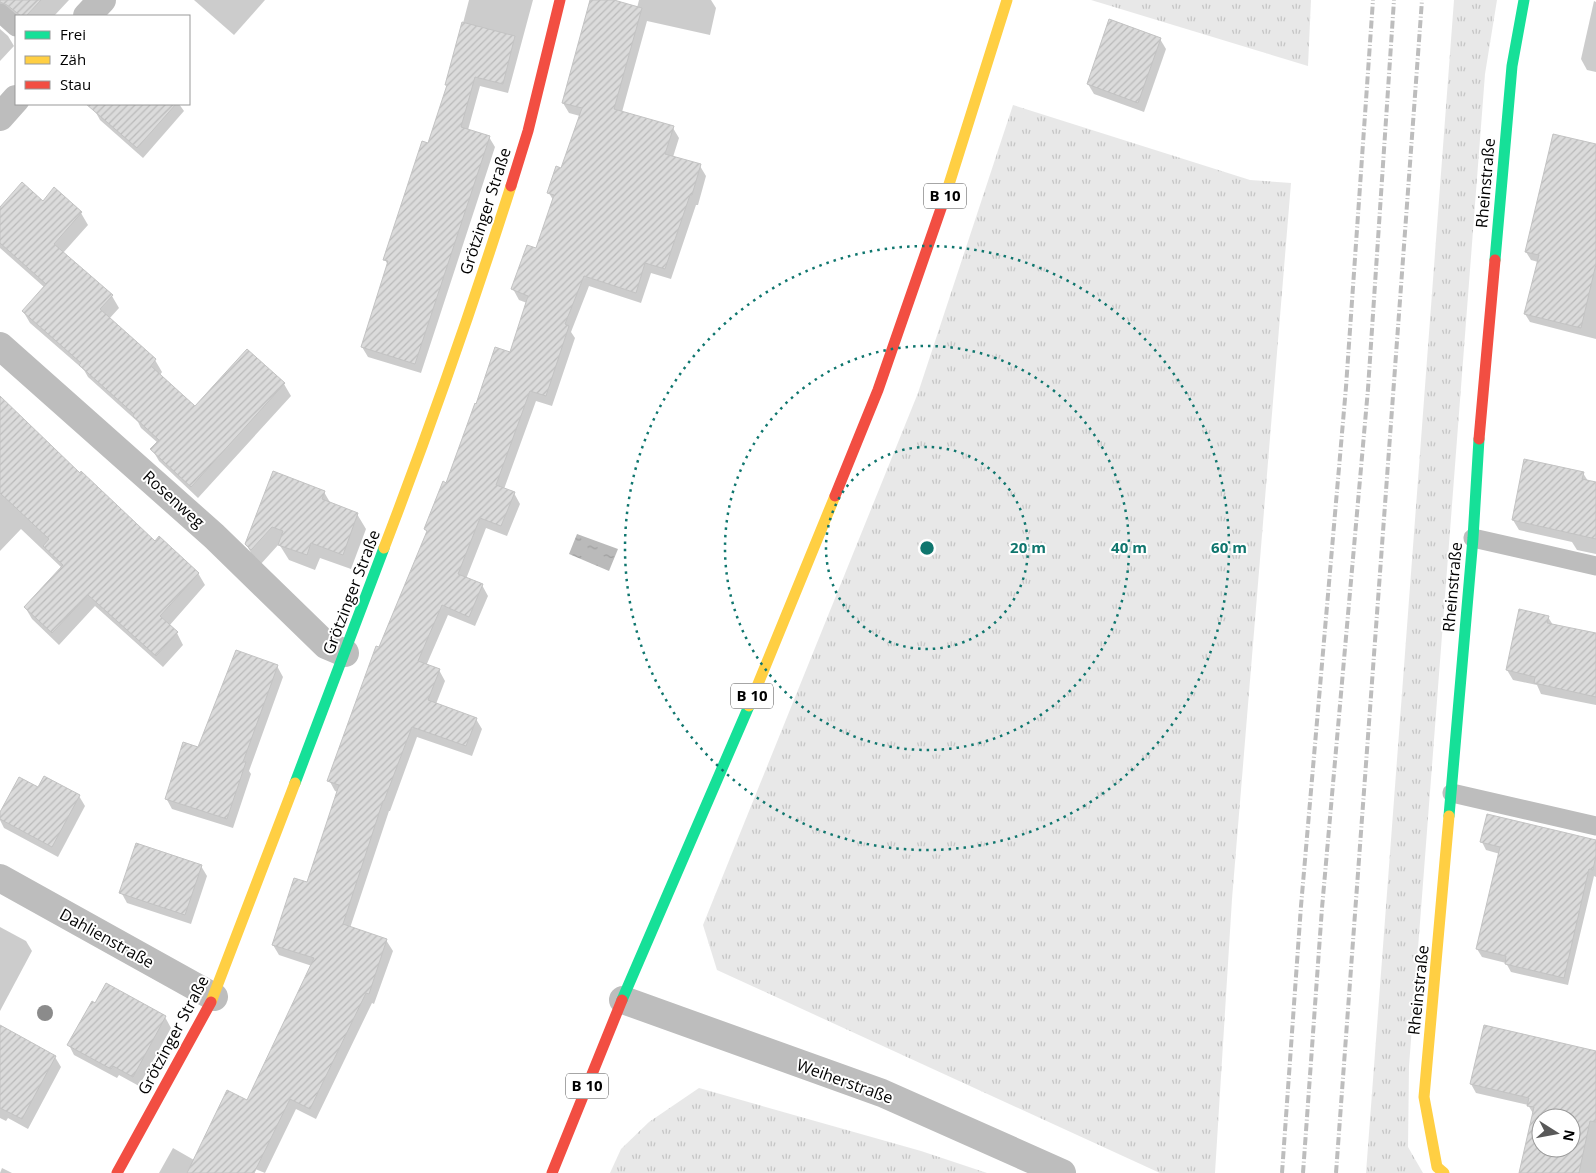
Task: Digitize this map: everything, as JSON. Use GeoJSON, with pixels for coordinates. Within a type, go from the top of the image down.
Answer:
{"type":"FeatureCollection","features":[{"type":"Feature","properties":{"kind":"street"},"geometry":{"type":"LineString","coordinates":[[88,15],[102,0]]}},
{"type":"Feature","properties":{"kind":"street","name":"Grötzinger Straße"},"geometry":{"type":"LineString","coordinates":[[117,1173],[214,997],[345,653],[420,454],[471,310],[528,131],[560,0]]}},
{"type":"Feature","properties":{"kind":"street","name":"B 10"},"geometry":{"type":"LineString","coordinates":[[552,1173],[605,1040],[759,680],[878,390],[938,219],[1007,0]]}},
{"type":"Feature","properties":{"kind":"street","name":"Rheinstraße"},"geometry":{"type":"LineString","coordinates":[[1444,1173],[1437,1167],[1424,1097],[1452,793],[1456,724],[1473,538],[1477,459],[1512,66],[1524,0]]}},
{"type":"Feature","properties":{"kind":"street"},"geometry":{"type":"LineString","coordinates":[[0,117],[15,100]]}},
{"type":"Feature","properties":{"kind":"street","name":"Rosenweg"},"geometry":{"type":"LineString","coordinates":[[0,346],[214,536],[326,645],[345,653]]}},
{"type":"Feature","properties":{"kind":"street","name":"Dahlienstraße"},"geometry":{"type":"LineString","coordinates":[[0,878],[214,997]]}},
{"type":"Feature","properties":{"kind":"street","name":"Weiherstraße"},"geometry":{"type":"LineString","coordinates":[[623,1000],[882,1093],[1062,1173]]}},
{"type":"Feature","properties":{"kind":"lane"},"geometry":{"type":"LineString","coordinates":[[0,12],[15,26]]}},
{"type":"Feature","properties":{"kind":"lane"},"geometry":{"type":"LineString","coordinates":[[1473,538],[1596,566]]}},
{"type":"Feature","properties":{"kind":"lane"},"geometry":{"type":"LineString","coordinates":[[1452,793],[1596,826]]}},
{"type":"Feature","properties":{"kind":"green space"},"geometry":{"type":"Polygon","coordinates":[[[1091,0],[1311,0],[1308,66],[1091,0]]]}},
{"type":"Feature","properties":{"kind":"green space"},"geometry":{"type":"Polygon","coordinates":[[[1454,0],[1497,0],[1485,74],[1409,1066],[1408,1147],[1423,1173],[1366,1173],[1454,0]]]}},
{"type":"Feature","properties":{"kind":"green space"},"geometry":{"type":"Polygon","coordinates":[[[1013,105],[1250,180],[1291,183],[1232,899],[1215,1173],[1160,1173],[717,970],[703,925],[918,393],[1013,105]]]}},
{"type":"Feature","properties":{"kind":"green space"},"geometry":{"type":"Polygon","coordinates":[[[699,1088],[921,1151],[987,1173],[610,1173],[621,1149],[649,1122],[699,1088]]]}},
{"type":"Feature","properties":{"kind":"water"},"geometry":{"type":"Polygon","coordinates":[[[577,534],[618,549],[609,571],[569,554],[577,534]]]}},
{"type":"Feature","properties":{"kind":"building"},"geometry":{"type":"Polygon","coordinates":[[[0,0],[41,0],[27,15],[20,15],[0,2],[0,0]]]}},
{"type":"Feature","properties":{"kind":"building"},"geometry":{"type":"Polygon","coordinates":[[[590,0],[614,0],[642,8],[614,109],[674,126],[665,154],[701,164],[692,195],[690,195],[665,269],[645,263],[636,293],[584,276],[565,324],[569,326],[546,396],[530,391],[496,485],[515,492],[501,526],[480,518],[458,574],[483,584],[469,617],[442,605],[418,661],[440,669],[428,700],[477,718],[466,746],[412,727],[383,801],[343,924],[387,939],[369,994],[366,993],[310,1109],[290,1099],[254,1173],[187,1173],[227,1090],[247,1100],[314,958],[272,945],[294,878],[307,882],[339,785],[327,781],[376,646],[379,647],[427,531],[424,529],[443,481],[446,483],[495,347],[510,352],[528,296],[511,289],[527,245],[536,248],[554,195],[547,193],[556,166],[561,168],[582,108],[562,103],[590,0]]]}},
{"type":"Feature","properties":{"kind":"building"},"geometry":{"type":"Polygon","coordinates":[[[1109,19],[1161,38],[1138,103],[1087,84],[1109,19]]]}},
{"type":"Feature","properties":{"kind":"building"},"geometry":{"type":"Polygon","coordinates":[[[462,22],[515,36],[503,84],[475,77],[461,127],[490,136],[415,364],[361,347],[388,261],[383,260],[422,141],[428,143],[447,85],[445,85],[462,22]]]}},
{"type":"Feature","properties":{"kind":"building"},"geometry":{"type":"Polygon","coordinates":[[[87,105],[175,105],[137,148],[87,105]]]}},
{"type":"Feature","properties":{"kind":"building"},"geometry":{"type":"Polygon","coordinates":[[[1553,134],[1596,144],[1596,264],[1581,328],[1524,314],[1539,255],[1525,252],[1553,134]]]}},
{"type":"Feature","properties":{"kind":"building"},"geometry":{"type":"Polygon","coordinates":[[[22,182],[43,201],[54,187],[82,212],[54,244],[113,295],[100,309],[156,359],[151,366],[195,406],[247,349],[285,383],[191,487],[150,449],[159,440],[133,416],[134,414],[79,365],[81,363],[22,311],[46,284],[0,243],[0,207],[22,182]]]}},
{"type":"Feature","properties":{"kind":"building"},"geometry":{"type":"Polygon","coordinates":[[[0,396],[80,473],[81,471],[155,541],[159,536],[199,573],[160,616],[178,632],[156,656],[88,595],[52,633],[24,607],[63,565],[43,546],[49,539],[0,493],[0,396]]]}},
{"type":"Feature","properties":{"kind":"building"},"geometry":{"type":"Polygon","coordinates":[[[1524,459],[1584,472],[1582,479],[1596,482],[1596,539],[1512,520],[1524,459]]]}},
{"type":"Feature","properties":{"kind":"building"},"geometry":{"type":"Polygon","coordinates":[[[273,471],[325,491],[322,499],[358,513],[343,555],[311,543],[307,555],[278,545],[283,531],[272,527],[251,550],[245,544],[273,471]]]}},
{"type":"Feature","properties":{"kind":"building"},"geometry":{"type":"Polygon","coordinates":[[[1519,609],[1549,616],[1547,623],[1596,633],[1596,697],[1534,683],[1535,677],[1506,670],[1519,609]]]}},
{"type":"Feature","properties":{"kind":"building"},"geometry":{"type":"Polygon","coordinates":[[[236,650],[278,665],[243,762],[246,762],[227,819],[165,799],[183,742],[198,747],[236,650]]]}},
{"type":"Feature","properties":{"kind":"building"},"geometry":{"type":"Polygon","coordinates":[[[44,776],[80,795],[52,847],[0,819],[0,812],[19,777],[38,787],[44,776]]]}},
{"type":"Feature","properties":{"kind":"building"},"geometry":{"type":"Polygon","coordinates":[[[1487,814],[1596,840],[1593,870],[1589,869],[1564,978],[1505,964],[1506,956],[1476,949],[1500,847],[1480,842],[1487,814]]]}},
{"type":"Feature","properties":{"kind":"building"},"geometry":{"type":"Polygon","coordinates":[[[136,843],[202,865],[185,915],[119,893],[136,843]]]}},
{"type":"Feature","properties":{"kind":"building"},"geometry":{"type":"Polygon","coordinates":[[[106,983],[166,1016],[133,1077],[113,1066],[111,1069],[67,1045],[92,1001],[95,1003],[106,983]]]}},
{"type":"Feature","properties":{"kind":"building"},"geometry":{"type":"Polygon","coordinates":[[[0,1025],[56,1056],[22,1119],[0,1108],[0,1025]]]}},
{"type":"Feature","properties":{"kind":"building"},"geometry":{"type":"Polygon","coordinates":[[[1484,1025],[1596,1051],[1596,1122],[1590,1121],[1579,1173],[1519,1173],[1531,1120],[1531,1158],[1581,1158],[1581,1108],[1534,1108],[1527,1106],[1529,1098],[1470,1084],[1484,1025]]]}},
{"type":"Feature","properties":{"kind":"railway"},"geometry":{"type":"LineString","coordinates":[[1282,1173],[1301,906],[1346,387],[1373,0]]}},
{"type":"Feature","properties":{"kind":"railway"},"geometry":{"type":"LineString","coordinates":[[1303,1173],[1322,908],[1368,389],[1394,0]]}},
{"type":"Feature","properties":{"kind":"railway"},"geometry":{"type":"LineString","coordinates":[[1336,1173],[1422,0]]}},
{"type":"Feature","properties":{"kind":"traffic: fast"},"geometry":{"type":"LineString","coordinates":[[1495,260],[1512,66],[1524,0]]}},
{"type":"Feature","properties":{"kind":"traffic: fast"},"geometry":{"type":"LineString","coordinates":[[1449,816],[1473,538],[1479,439]]}},
{"type":"Feature","properties":{"kind":"traffic: fast"},"geometry":{"type":"LineString","coordinates":[[295,783],[384,548]]}},
{"type":"Feature","properties":{"kind":"traffic: fast"},"geometry":{"type":"LineString","coordinates":[[622,1000],[749,706]]}},
{"type":"Feature","properties":{"kind":"traffic: slow"},"geometry":{"type":"LineString","coordinates":[[945,197],[1007,0]]}},
{"type":"Feature","properties":{"kind":"traffic: slow"},"geometry":{"type":"LineString","coordinates":[[384,548],[450,368],[511,186]]}},
{"type":"Feature","properties":{"kind":"traffic: slow"},"geometry":{"type":"LineString","coordinates":[[749,706],[835,496]]}},
{"type":"Feature","properties":{"kind":"traffic: slow"},"geometry":{"type":"LineString","coordinates":[[211,1002],[295,783]]}},
{"type":"Feature","properties":{"kind":"traffic: slow"},"geometry":{"type":"LineString","coordinates":[[1444,1173],[1437,1167],[1424,1097],[1449,816]]}},
{"type":"Feature","properties":{"kind":"traffic: jam"},"geometry":{"type":"LineString","coordinates":[[511,186],[528,131],[560,0]]}},
{"type":"Feature","properties":{"kind":"traffic: jam"},"geometry":{"type":"LineString","coordinates":[[835,496],[878,390],[945,197]]}},
{"type":"Feature","properties":{"kind":"traffic: jam"},"geometry":{"type":"LineString","coordinates":[[1479,439],[1495,260]]}},
{"type":"Feature","properties":{"kind":"traffic: jam"},"geometry":{"type":"LineString","coordinates":[[552,1173],[622,1000]]}},
{"type":"Feature","properties":{"kind":"traffic: jam"},"geometry":{"type":"LineString","coordinates":[[117,1173],[211,1002]]}}]}
